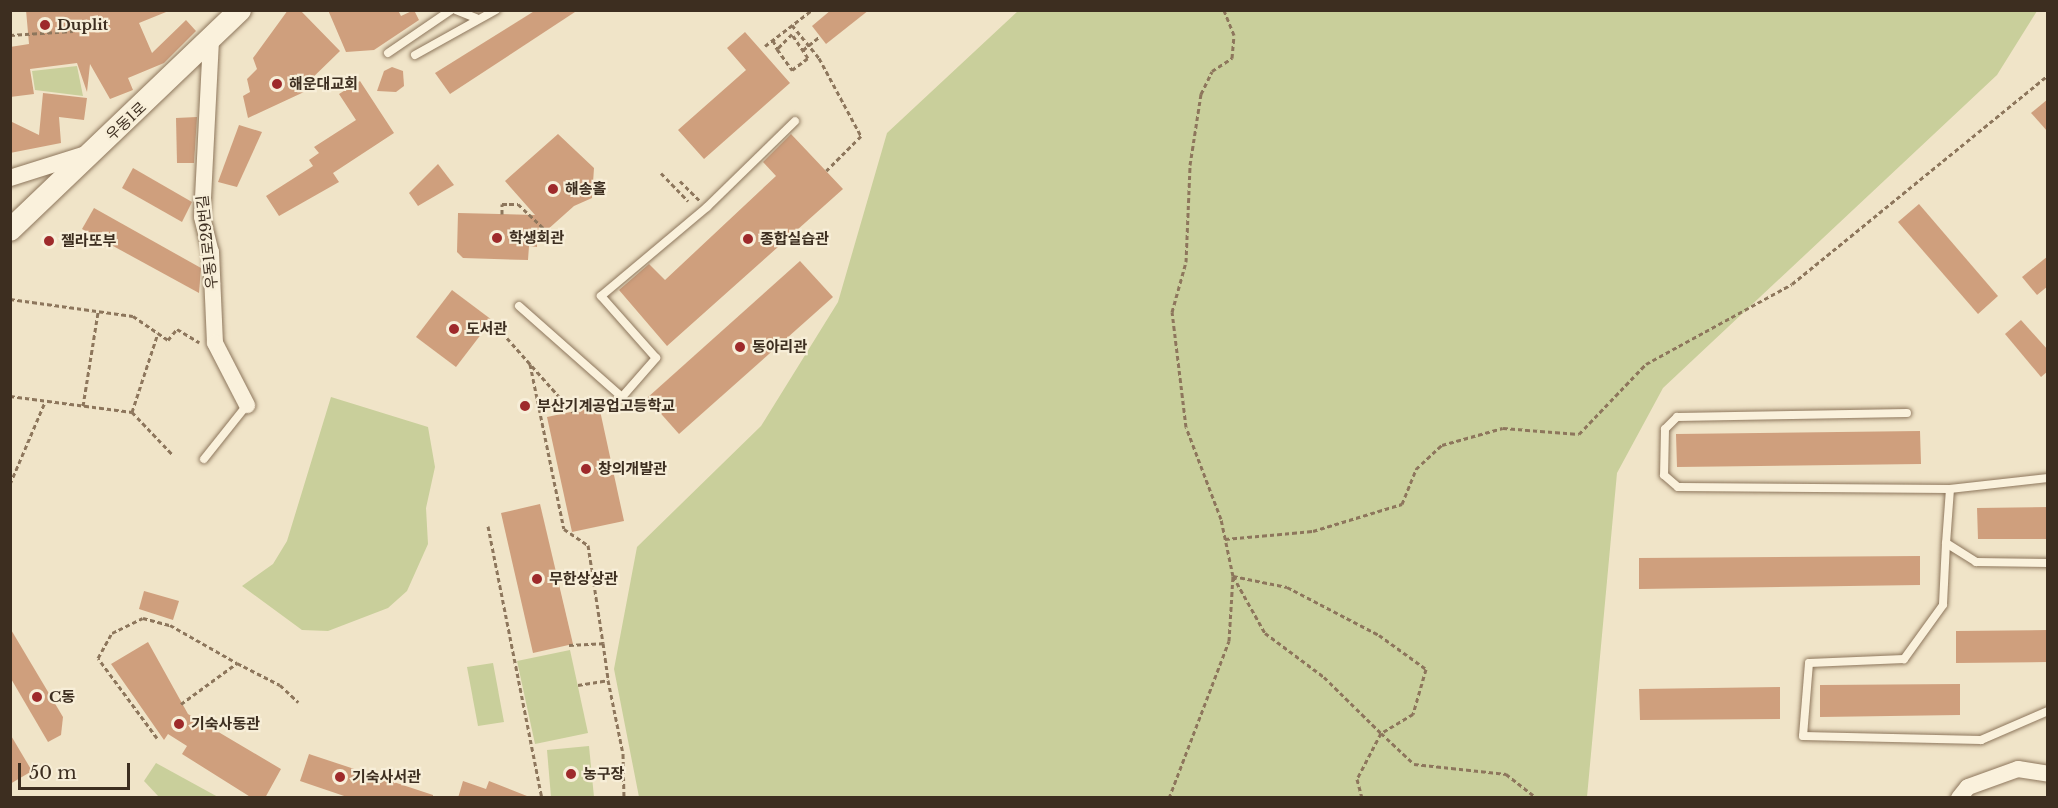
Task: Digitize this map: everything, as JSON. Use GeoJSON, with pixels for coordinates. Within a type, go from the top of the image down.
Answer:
{"type":"FeatureCollection","features":[{"type":"Feature","properties":{"kind":"street","name":"우동1로"},"geometry":{"type":"LineString","coordinates":[[10,230],[240,10]]}},
{"type":"Feature","properties":{"kind":"street","name":"우동1로29번길"},"geometry":{"type":"LineString","coordinates":[[211,39],[206,101],[211,128],[201,184],[215,336],[247,405]]}},
{"type":"Feature","properties":{"kind":"street"},"geometry":{"type":"LineString","coordinates":[[10,178],[93,152]]}},
{"type":"Feature","properties":{"kind":"street"},"geometry":{"type":"LineString","coordinates":[[1959,798],[1968,787],[2018,769],[2048,774]]}},
{"type":"Feature","properties":{"kind":"lane"},"geometry":{"type":"LineString","coordinates":[[388,53],[451,10]]}},
{"type":"Feature","properties":{"kind":"lane"},"geometry":{"type":"LineString","coordinates":[[456,10],[476,18]]}},
{"type":"Feature","properties":{"kind":"lane"},"geometry":{"type":"LineString","coordinates":[[415,55],[476,18],[496,10]]}},
{"type":"Feature","properties":{"kind":"lane"},"geometry":{"type":"LineString","coordinates":[[519,306],[622,397],[656,358],[601,296],[707,207],[795,122]]}},
{"type":"Feature","properties":{"kind":"lane","name":"우동1로29번길"},"geometry":{"type":"LineString","coordinates":[[204,459],[247,405]]}},
{"type":"Feature","properties":{"kind":"lane"},"geometry":{"type":"LineString","coordinates":[[1907,413],[1677,417],[1665,429],[1665,475],[1678,487],[1950,489],[2048,478]]}},
{"type":"Feature","properties":{"kind":"lane"},"geometry":{"type":"LineString","coordinates":[[1950,489],[1943,605],[1904,659],[1809,663],[1803,736],[1981,740],[2048,711]]}},
{"type":"Feature","properties":{"kind":"lane"},"geometry":{"type":"LineString","coordinates":[[1946,543],[1976,562],[2048,563]]}},
{"type":"Feature","properties":{"kind":"path"},"geometry":{"type":"LineString","coordinates":[[765,46],[812,10]]}},
{"type":"Feature","properties":{"kind":"path"},"geometry":{"type":"LineString","coordinates":[[1169,798],[1229,641],[1233,576],[1225,538],[1186,427],[1172,312],[1186,262],[1190,165],[1201,94],[1212,71],[1232,58],[1234,35],[1224,10]]}},
{"type":"Feature","properties":{"kind":"path"},"geometry":{"type":"LineString","coordinates":[[792,25],[819,58],[861,136],[826,171]]}},
{"type":"Feature","properties":{"kind":"path"},"geometry":{"type":"LineString","coordinates":[[10,35],[73,32]]}},
{"type":"Feature","properties":{"kind":"path"},"geometry":{"type":"LineString","coordinates":[[773,40],[777,49],[792,70],[808,58],[792,34],[777,49]]}},
{"type":"Feature","properties":{"kind":"path"},"geometry":{"type":"LineString","coordinates":[[802,50],[820,36]]}},
{"type":"Feature","properties":{"kind":"path"},"geometry":{"type":"LineString","coordinates":[[1225,538],[1313,531],[1402,504],[1416,469],[1442,445],[1503,428],[1579,434],[1646,364],[1792,284],[2048,75]]}},
{"type":"Feature","properties":{"kind":"path"},"geometry":{"type":"LineString","coordinates":[[661,174],[688,201]]}},
{"type":"Feature","properties":{"kind":"path"},"geometry":{"type":"LineString","coordinates":[[680,181],[694,196]]}},
{"type":"Feature","properties":{"kind":"path"},"geometry":{"type":"LineString","coordinates":[[501,214],[502,204],[518,204],[555,239]]}},
{"type":"Feature","properties":{"kind":"path"},"geometry":{"type":"LineString","coordinates":[[10,299],[133,316],[168,340],[177,329],[202,344],[215,336]]}},
{"type":"Feature","properties":{"kind":"path"},"geometry":{"type":"LineString","coordinates":[[83,406],[98,312]]}},
{"type":"Feature","properties":{"kind":"path"},"geometry":{"type":"LineString","coordinates":[[132,412],[158,333]]}},
{"type":"Feature","properties":{"kind":"path"},"geometry":{"type":"LineString","coordinates":[[507,338],[573,412]]}},
{"type":"Feature","properties":{"kind":"path"},"geometry":{"type":"LineString","coordinates":[[530,364],[564,530],[588,545],[608,680],[623,754],[624,798]]}},
{"type":"Feature","properties":{"kind":"path"},"geometry":{"type":"LineString","coordinates":[[10,396],[132,412],[172,454]]}},
{"type":"Feature","properties":{"kind":"path"},"geometry":{"type":"LineString","coordinates":[[10,484],[45,402]]}},
{"type":"Feature","properties":{"kind":"path"},"geometry":{"type":"LineString","coordinates":[[488,526],[542,798]]}},
{"type":"Feature","properties":{"kind":"path"},"geometry":{"type":"LineString","coordinates":[[1233,576],[1265,633],[1324,677],[1414,764],[1506,774],[1537,798]]}},
{"type":"Feature","properties":{"kind":"path"},"geometry":{"type":"LineString","coordinates":[[1233,576],[1287,587],[1379,635],[1426,669],[1413,714],[1381,733],[1357,779],[1362,798]]}},
{"type":"Feature","properties":{"kind":"path"},"geometry":{"type":"LineString","coordinates":[[157,738],[99,658],[112,633],[143,618],[170,625],[280,685],[298,702]]}},
{"type":"Feature","properties":{"kind":"path"},"geometry":{"type":"LineString","coordinates":[[569,645],[603,643]]}},
{"type":"Feature","properties":{"kind":"path"},"geometry":{"type":"LineString","coordinates":[[181,704],[237,663]]}},
{"type":"Feature","properties":{"kind":"path"},"geometry":{"type":"LineString","coordinates":[[578,684],[608,680]]}},
{"type":"Feature","properties":{"kind":"green space"},"geometry":{"type":"Polygon","coordinates":[[[1018,11],[2037,11],[1997,75],[1663,388],[1617,473],[1587,797],[639,797],[614,669],[637,547],[761,426],[838,302],[887,133],[1018,11]]]}},
{"type":"Feature","properties":{"kind":"green space"},"geometry":{"type":"Polygon","coordinates":[[[77,66],[83,96],[35,90],[32,71],[77,66]]]}},
{"type":"Feature","properties":{"kind":"green space"},"geometry":{"type":"Polygon","coordinates":[[[331,397],[428,427],[435,467],[426,508],[428,544],[407,591],[388,608],[328,631],[302,630],[242,586],[273,564],[287,541],[331,397]]]}},
{"type":"Feature","properties":{"kind":"green space"},"geometry":{"type":"Polygon","coordinates":[[[570,650],[588,733],[535,744],[517,661],[570,650]]]}},
{"type":"Feature","properties":{"kind":"green space"},"geometry":{"type":"Polygon","coordinates":[[[493,663],[504,722],[478,726],[467,667],[493,663]]]}},
{"type":"Feature","properties":{"kind":"green space","name":"농구장"},"geometry":{"type":"Polygon","coordinates":[[[589,746],[594,797],[551,797],[547,750],[589,746]]]}},
{"type":"Feature","properties":{"kind":"green space"},"geometry":{"type":"Polygon","coordinates":[[[156,763],[218,797],[159,797],[144,781],[156,763]]]}},
{"type":"Feature","properties":{"kind":"building"},"geometry":{"type":"Polygon","coordinates":[[[26,10],[171,10],[139,23],[152,53],[186,20],[196,31],[164,63],[128,78],[133,90],[110,99],[90,64],[87,92],[77,63],[30,69],[34,94],[10,97],[10,47],[29,44],[26,10]]]}},
{"type":"Feature","properties":{"kind":"building"},"geometry":{"type":"Polygon","coordinates":[[[288,10],[300,10],[340,51],[302,88],[304,92],[248,118],[243,96],[250,92],[247,79],[257,69],[253,58],[288,10]]]}},
{"type":"Feature","properties":{"kind":"building"},"geometry":{"type":"Polygon","coordinates":[[[328,10],[398,10],[401,16],[414,10],[419,20],[374,50],[346,52],[328,10]]]}},
{"type":"Feature","properties":{"kind":"building"},"geometry":{"type":"Polygon","coordinates":[[[536,10],[578,10],[450,94],[435,73],[536,10]]]}},
{"type":"Feature","properties":{"kind":"building"},"geometry":{"type":"Polygon","coordinates":[[[831,10],[869,10],[826,44],[812,26],[831,10]]]}},
{"type":"Feature","properties":{"kind":"building"},"geometry":{"type":"Polygon","coordinates":[[[745,32],[790,83],[704,159],[678,130],[746,70],[727,48],[745,32]]]}},
{"type":"Feature","properties":{"kind":"building"},"geometry":{"type":"Polygon","coordinates":[[[392,67],[403,71],[404,86],[396,92],[377,91],[384,71],[392,67]]]}},
{"type":"Feature","properties":{"kind":"building"},"geometry":{"type":"Polygon","coordinates":[[[360,81],[394,133],[333,173],[339,182],[279,216],[266,196],[313,166],[309,160],[319,153],[314,147],[356,120],[339,94],[360,81]]]}},
{"type":"Feature","properties":{"kind":"building"},"geometry":{"type":"Polygon","coordinates":[[[43,93],[87,98],[84,120],[59,117],[61,143],[10,153],[10,121],[39,135],[43,93]]]}},
{"type":"Feature","properties":{"kind":"building"},"geometry":{"type":"Polygon","coordinates":[[[2048,99],[2048,132],[2031,113],[2048,99]]]}},
{"type":"Feature","properties":{"kind":"building"},"geometry":{"type":"Polygon","coordinates":[[[197,117],[194,163],[177,163],[176,118],[197,117]]]}},
{"type":"Feature","properties":{"kind":"building"},"geometry":{"type":"Polygon","coordinates":[[[239,125],[262,132],[237,187],[218,182],[239,125]]]}},
{"type":"Feature","properties":{"kind":"building"},"geometry":{"type":"Polygon","coordinates":[[[558,134],[594,168],[592,198],[574,206],[537,239],[537,247],[529,246],[528,260],[463,258],[457,252],[458,213],[535,215],[505,181],[558,134]]]}},
{"type":"Feature","properties":{"kind":"building","name":"종합실습관"},"geometry":{"type":"Polygon","coordinates":[[[791,134],[843,189],[667,346],[619,290],[649,264],[665,280],[776,176],[763,162],[791,134]]]}},
{"type":"Feature","properties":{"kind":"building"},"geometry":{"type":"Polygon","coordinates":[[[438,164],[454,185],[418,206],[409,193],[438,164]]]}},
{"type":"Feature","properties":{"kind":"building"},"geometry":{"type":"Polygon","coordinates":[[[133,168],[192,202],[182,222],[122,188],[133,168]]]}},
{"type":"Feature","properties":{"kind":"building"},"geometry":{"type":"Polygon","coordinates":[[[1919,204],[1998,296],[1978,314],[1898,222],[1919,204]]]}},
{"type":"Feature","properties":{"kind":"building"},"geometry":{"type":"Polygon","coordinates":[[[94,208],[201,268],[199,293],[82,229],[94,208]]]}},
{"type":"Feature","properties":{"kind":"building"},"geometry":{"type":"Polygon","coordinates":[[[2048,256],[2048,286],[2037,295],[2022,277],[2048,256]]]}},
{"type":"Feature","properties":{"kind":"building","name":"동아리관"},"geometry":{"type":"Polygon","coordinates":[[[800,261],[833,297],[679,434],[647,398],[800,261]]]}},
{"type":"Feature","properties":{"kind":"building","name":"도서관"},"geometry":{"type":"Polygon","coordinates":[[[452,290],[492,320],[456,367],[416,337],[452,290]]]}},
{"type":"Feature","properties":{"kind":"building"},"geometry":{"type":"Polygon","coordinates":[[[2021,320],[2048,350],[2048,371],[2041,377],[2005,334],[2021,320]]]}},
{"type":"Feature","properties":{"kind":"building","name":"창의개발관"},"geometry":{"type":"Polygon","coordinates":[[[599,406],[624,521],[572,532],[547,417],[599,406]]]}},
{"type":"Feature","properties":{"kind":"building"},"geometry":{"type":"Polygon","coordinates":[[[1920,431],[1921,464],[1677,467],[1676,434],[1920,431]]]}},
{"type":"Feature","properties":{"kind":"building","name":"무한상상관"},"geometry":{"type":"Polygon","coordinates":[[[540,504],[573,644],[533,653],[501,513],[540,504]]]}},
{"type":"Feature","properties":{"kind":"building"},"geometry":{"type":"Polygon","coordinates":[[[2048,507],[2048,539],[1978,539],[1977,508],[2048,507]]]}},
{"type":"Feature","properties":{"kind":"building"},"geometry":{"type":"Polygon","coordinates":[[[1920,556],[1920,585],[1639,589],[1639,558],[1920,556]]]}},
{"type":"Feature","properties":{"kind":"building"},"geometry":{"type":"Polygon","coordinates":[[[144,591],[179,601],[173,620],[139,609],[144,591]]]}},
{"type":"Feature","properties":{"kind":"building","name":"C동"},"geometry":{"type":"Polygon","coordinates":[[[10,628],[63,717],[61,735],[48,742],[10,677],[10,628]]]}},
{"type":"Feature","properties":{"kind":"building"},"geometry":{"type":"Polygon","coordinates":[[[2048,630],[2048,662],[1956,663],[1956,631],[2048,630]]]}},
{"type":"Feature","properties":{"kind":"building","name":"기숙사동관"},"geometry":{"type":"Polygon","coordinates":[[[148,642],[188,714],[281,769],[265,798],[252,798],[182,754],[187,746],[168,734],[164,740],[111,664],[148,642]]]}},
{"type":"Feature","properties":{"kind":"building"},"geometry":{"type":"Polygon","coordinates":[[[1960,684],[1960,715],[1820,717],[1820,685],[1960,684]]]}},
{"type":"Feature","properties":{"kind":"building"},"geometry":{"type":"Polygon","coordinates":[[[1780,687],[1780,719],[1640,720],[1639,689],[1780,687]]]}},
{"type":"Feature","properties":{"kind":"building"},"geometry":{"type":"Polygon","coordinates":[[[10,734],[32,771],[10,784],[10,734]]]}},
{"type":"Feature","properties":{"kind":"building","name":"기숙사서관"},"geometry":{"type":"Polygon","coordinates":[[[309,754],[433,795],[433,798],[350,798],[300,781],[309,754]]]}},
{"type":"Feature","properties":{"kind":"building","name":"기숙사서관"},"geometry":{"type":"Polygon","coordinates":[[[463,781],[486,789],[489,781],[532,798],[458,798],[463,781]]]}},
{"type":"Feature","properties":{"kind":"place","name":"Duplit"},"geometry":{"type":"Point","coordinates":[45,25]}},
{"type":"Feature","properties":{"kind":"place","name":"해운대교회"},"geometry":{"type":"Point","coordinates":[277,84]}},
{"type":"Feature","properties":{"kind":"place","name":"해송홀"},"geometry":{"type":"Point","coordinates":[553,189]}},
{"type":"Feature","properties":{"kind":"place","name":"학생회관"},"geometry":{"type":"Point","coordinates":[497,238]}},
{"type":"Feature","properties":{"kind":"place","name":"종합실습관"},"geometry":{"type":"Point","coordinates":[748,239]}},
{"type":"Feature","properties":{"kind":"place","name":"젤라또부"},"geometry":{"type":"Point","coordinates":[49,241]}},
{"type":"Feature","properties":{"kind":"place","name":"도서관"},"geometry":{"type":"Point","coordinates":[454,329]}},
{"type":"Feature","properties":{"kind":"place","name":"동아리관"},"geometry":{"type":"Point","coordinates":[740,347]}},
{"type":"Feature","properties":{"kind":"place","name":"부산기계공업고등학교"},"geometry":{"type":"Point","coordinates":[525,406]}},
{"type":"Feature","properties":{"kind":"place","name":"창의개발관"},"geometry":{"type":"Point","coordinates":[586,469]}},
{"type":"Feature","properties":{"kind":"place","name":"무한상상관"},"geometry":{"type":"Point","coordinates":[537,579]}},
{"type":"Feature","properties":{"kind":"place","name":"C동"},"geometry":{"type":"Point","coordinates":[37,697]}},
{"type":"Feature","properties":{"kind":"place","name":"기숙사동관"},"geometry":{"type":"Point","coordinates":[179,724]}},
{"type":"Feature","properties":{"kind":"place","name":"농구장"},"geometry":{"type":"Point","coordinates":[571,774]}},
{"type":"Feature","properties":{"kind":"place","name":"기숙사서관"},"geometry":{"type":"Point","coordinates":[340,777]}}]}
